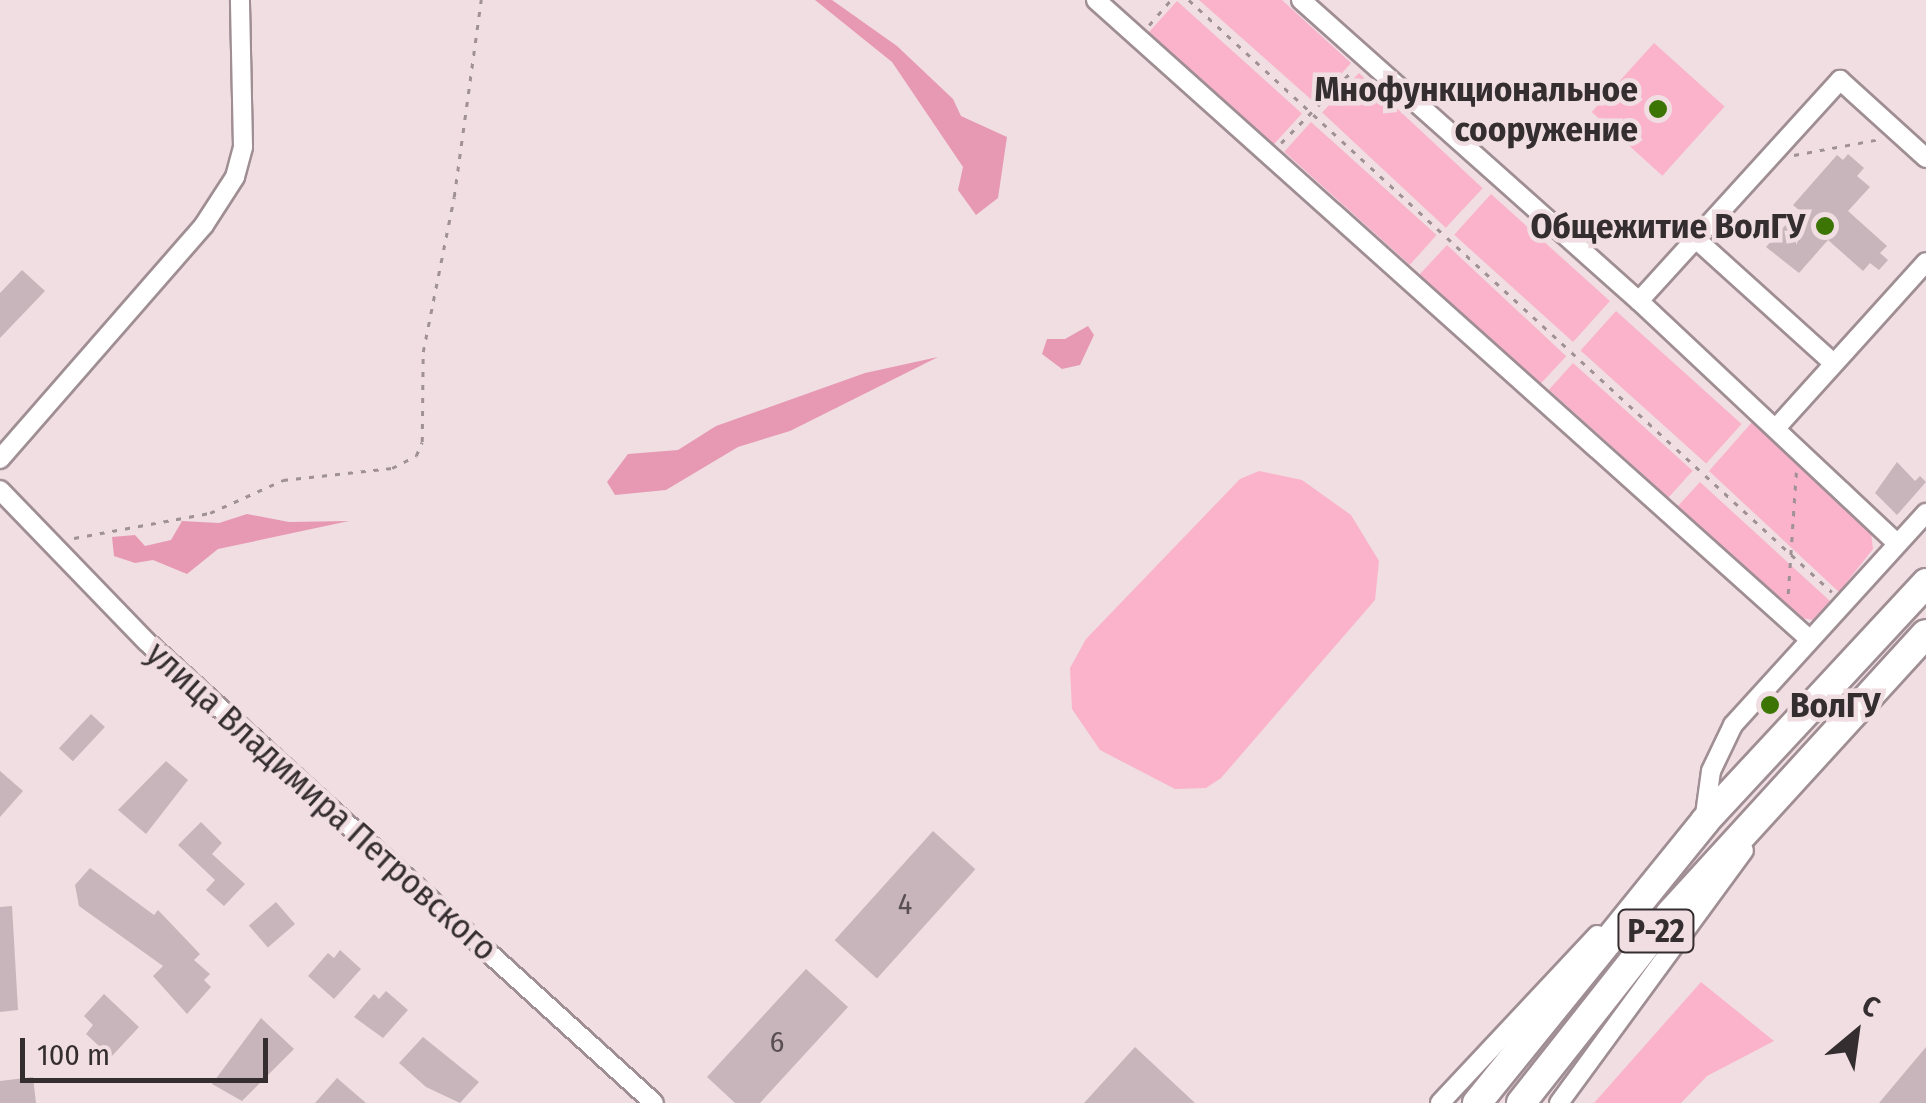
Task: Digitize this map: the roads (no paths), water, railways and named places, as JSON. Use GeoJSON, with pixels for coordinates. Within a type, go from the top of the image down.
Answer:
{"type":"FeatureCollection","features":[{"type":"Feature","properties":{"kind":"highway","name":"Р-22"},"geometry":{"type":"LineString","coordinates":[[1476,1103],[1705,821],[1926,582]]}},
{"type":"Feature","properties":{"kind":"highway","name":"Р-22"},"geometry":{"type":"LineString","coordinates":[[1521,1103],[1670,914],[1926,634]]}},
{"type":"Feature","properties":{"kind":"street"},"geometry":{"type":"LineString","coordinates":[[0,459],[204,225],[235,177],[243,147],[240,0]]}},
{"type":"Feature","properties":{"kind":"street"},"geometry":{"type":"LineString","coordinates":[[1096,0],[1808,638]]}},
{"type":"Feature","properties":{"kind":"street"},"geometry":{"type":"LineString","coordinates":[[1302,0],[1639,300],[1897,543]]}},
{"type":"Feature","properties":{"kind":"street"},"geometry":{"type":"LineString","coordinates":[[1639,300],[1840,80],[1926,158]]}},
{"type":"Feature","properties":{"kind":"street"},"geometry":{"type":"LineString","coordinates":[[1696,239],[1833,363]]}},
{"type":"Feature","properties":{"kind":"street"},"geometry":{"type":"LineString","coordinates":[[1777,427],[1926,262]]}},
{"type":"Feature","properties":{"kind":"street","name":"улица Владимира Петровского"},"geometry":{"type":"LineString","coordinates":[[0,490],[49,547],[654,1103]]}},
{"type":"Feature","properties":{"kind":"street"},"geometry":{"type":"LineString","coordinates":[[1705,821],[1706,792],[1726,738],[1808,638],[1926,513]]}},
{"type":"Feature","properties":{"kind":"street"},"geometry":{"type":"LineString","coordinates":[[1559,1103],[1803,769]]}},
{"type":"Feature","properties":{"kind":"street","name":"Р-22"},"geometry":{"type":"LineString","coordinates":[[1440,1103],[1705,821]]}},
{"type":"Feature","properties":{"kind":"place","name":"Мнофункциональное сооружение"},"geometry":{"type":"Point","coordinates":[1658,109]}},
{"type":"Feature","properties":{"kind":"place","name":"Общежитие ВолГУ"},"geometry":{"type":"Point","coordinates":[1825,226]}},
{"type":"Feature","properties":{"kind":"place","name":"ВолГУ"},"geometry":{"type":"Point","coordinates":[1770,705]}}]}
